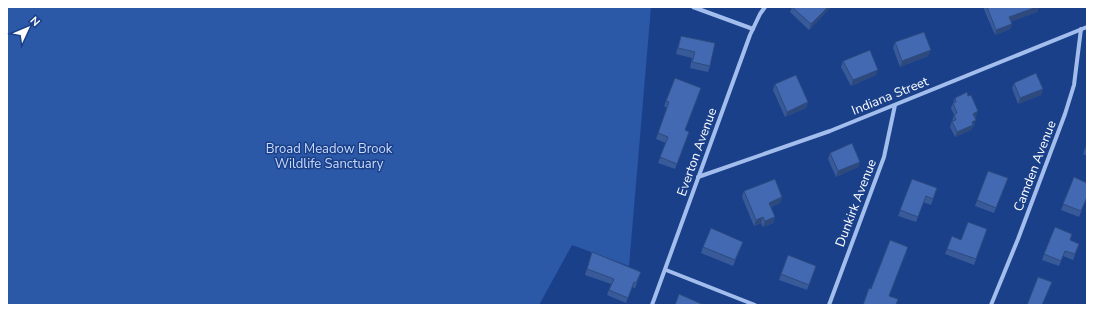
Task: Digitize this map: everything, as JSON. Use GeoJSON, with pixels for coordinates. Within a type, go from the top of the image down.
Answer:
{"type":"FeatureCollection","features":[{"type":"Feature","properties":{"kind":"street"},"geometry":{"type":"LineString","coordinates":[[693,7],[753,29]]}},
{"type":"Feature","properties":{"kind":"street","name":"Everton Avenue"},"geometry":{"type":"LineString","coordinates":[[652,305],[753,29],[764,7]]}},
{"type":"Feature","properties":{"kind":"street","name":"Indiana Street"},"geometry":{"type":"LineString","coordinates":[[698,177],[830,131],[1087,27]]}},
{"type":"Feature","properties":{"kind":"street","name":"Camden Avenue"},"geometry":{"type":"LineString","coordinates":[[991,305],[1065,114],[1074,84],[1081,29]]}},
{"type":"Feature","properties":{"kind":"street","name":"Dunkirk Avenue"},"geometry":{"type":"LineString","coordinates":[[829,305],[884,157],[895,105]]}},
{"type":"Feature","properties":{"kind":"street"},"geometry":{"type":"LineString","coordinates":[[666,270],[755,305]]}},
{"type":"Feature","properties":{"kind":"green space","name":"Broad Meadow Brook Wildlife Sanctuary"},"geometry":{"type":"Polygon","coordinates":[[[7,7],[651,7],[629,266],[572,245],[539,305],[7,305],[7,7]]]}},
{"type":"Feature","properties":{"kind":"building"},"geometry":{"type":"Polygon","coordinates":[[[792,7],[828,7],[811,24],[792,7]]]}},
{"type":"Feature","properties":{"kind":"building"},"geometry":{"type":"Polygon","coordinates":[[[987,7],[1037,7],[1009,17],[1012,24],[996,30],[987,7]]]}},
{"type":"Feature","properties":{"kind":"building"},"geometry":{"type":"Polygon","coordinates":[[[924,32],[931,50],[902,61],[895,42],[924,32]]]}},
{"type":"Feature","properties":{"kind":"building"},"geometry":{"type":"Polygon","coordinates":[[[681,36],[715,43],[710,66],[692,62],[695,52],[678,48],[681,36]]]}},
{"type":"Feature","properties":{"kind":"building"},"geometry":{"type":"Polygon","coordinates":[[[870,50],[878,70],[853,80],[843,61],[870,50]]]}},
{"type":"Feature","properties":{"kind":"building"},"geometry":{"type":"Polygon","coordinates":[[[1036,73],[1043,89],[1020,98],[1014,83],[1036,73]]]}},
{"type":"Feature","properties":{"kind":"building"},"geometry":{"type":"Polygon","coordinates":[[[796,75],[808,102],[787,112],[775,84],[796,75]]]}},
{"type":"Feature","properties":{"kind":"building"},"geometry":{"type":"Polygon","coordinates":[[[675,78],[701,88],[685,130],[689,132],[677,164],[660,157],[668,137],[658,133],[669,102],[666,101],[675,78]]]}},
{"type":"Feature","properties":{"kind":"building"},"geometry":{"type":"Polygon","coordinates":[[[967,92],[968,96],[971,95],[978,111],[973,114],[976,120],[972,122],[973,125],[957,132],[952,121],[956,120],[954,115],[957,113],[953,103],[956,102],[955,98],[967,92]]]}},
{"type":"Feature","properties":{"kind":"building"},"geometry":{"type":"Polygon","coordinates":[[[852,143],[860,162],[838,171],[830,153],[852,143]]]}},
{"type":"Feature","properties":{"kind":"building"},"geometry":{"type":"Polygon","coordinates":[[[988,171],[1008,178],[996,208],[977,200],[988,171]]]}},
{"type":"Feature","properties":{"kind":"building"},"geometry":{"type":"Polygon","coordinates":[[[1074,177],[1087,183],[1087,197],[1081,211],[1063,204],[1074,177]]]}},
{"type":"Feature","properties":{"kind":"building"},"geometry":{"type":"Polygon","coordinates":[[[775,179],[782,197],[769,203],[775,217],[765,221],[763,217],[756,220],[744,191],[775,179]]]}},
{"type":"Feature","properties":{"kind":"building"},"geometry":{"type":"Polygon","coordinates":[[[912,179],[937,188],[933,199],[926,196],[918,217],[900,210],[912,179]]]}},
{"type":"Feature","properties":{"kind":"building"},"geometry":{"type":"Polygon","coordinates":[[[968,222],[987,229],[976,259],[947,249],[952,236],[961,240],[968,222]]]}},
{"type":"Feature","properties":{"kind":"building"},"geometry":{"type":"Polygon","coordinates":[[[1055,227],[1072,234],[1070,240],[1079,244],[1075,254],[1065,251],[1061,261],[1044,254],[1055,227]]]}},
{"type":"Feature","properties":{"kind":"building"},"geometry":{"type":"Polygon","coordinates":[[[711,228],[743,242],[735,260],[703,247],[711,228]]]}},
{"type":"Feature","properties":{"kind":"building"},"geometry":{"type":"Polygon","coordinates":[[[890,240],[908,247],[889,296],[898,299],[896,305],[863,305],[869,288],[871,289],[890,240]]]}},
{"type":"Feature","properties":{"kind":"building"},"geometry":{"type":"Polygon","coordinates":[[[592,252],[641,272],[636,283],[634,282],[628,298],[609,290],[614,279],[587,269],[592,252]]]}},
{"type":"Feature","properties":{"kind":"building"},"geometry":{"type":"Polygon","coordinates":[[[788,255],[816,266],[809,285],[781,274],[788,255]]]}},
{"type":"Feature","properties":{"kind":"building"},"geometry":{"type":"Polygon","coordinates":[[[1038,277],[1052,282],[1042,305],[1027,305],[1038,277]]]}},
{"type":"Feature","properties":{"kind":"building"},"geometry":{"type":"Polygon","coordinates":[[[679,294],[704,305],[675,305],[679,294]]]}}]}
